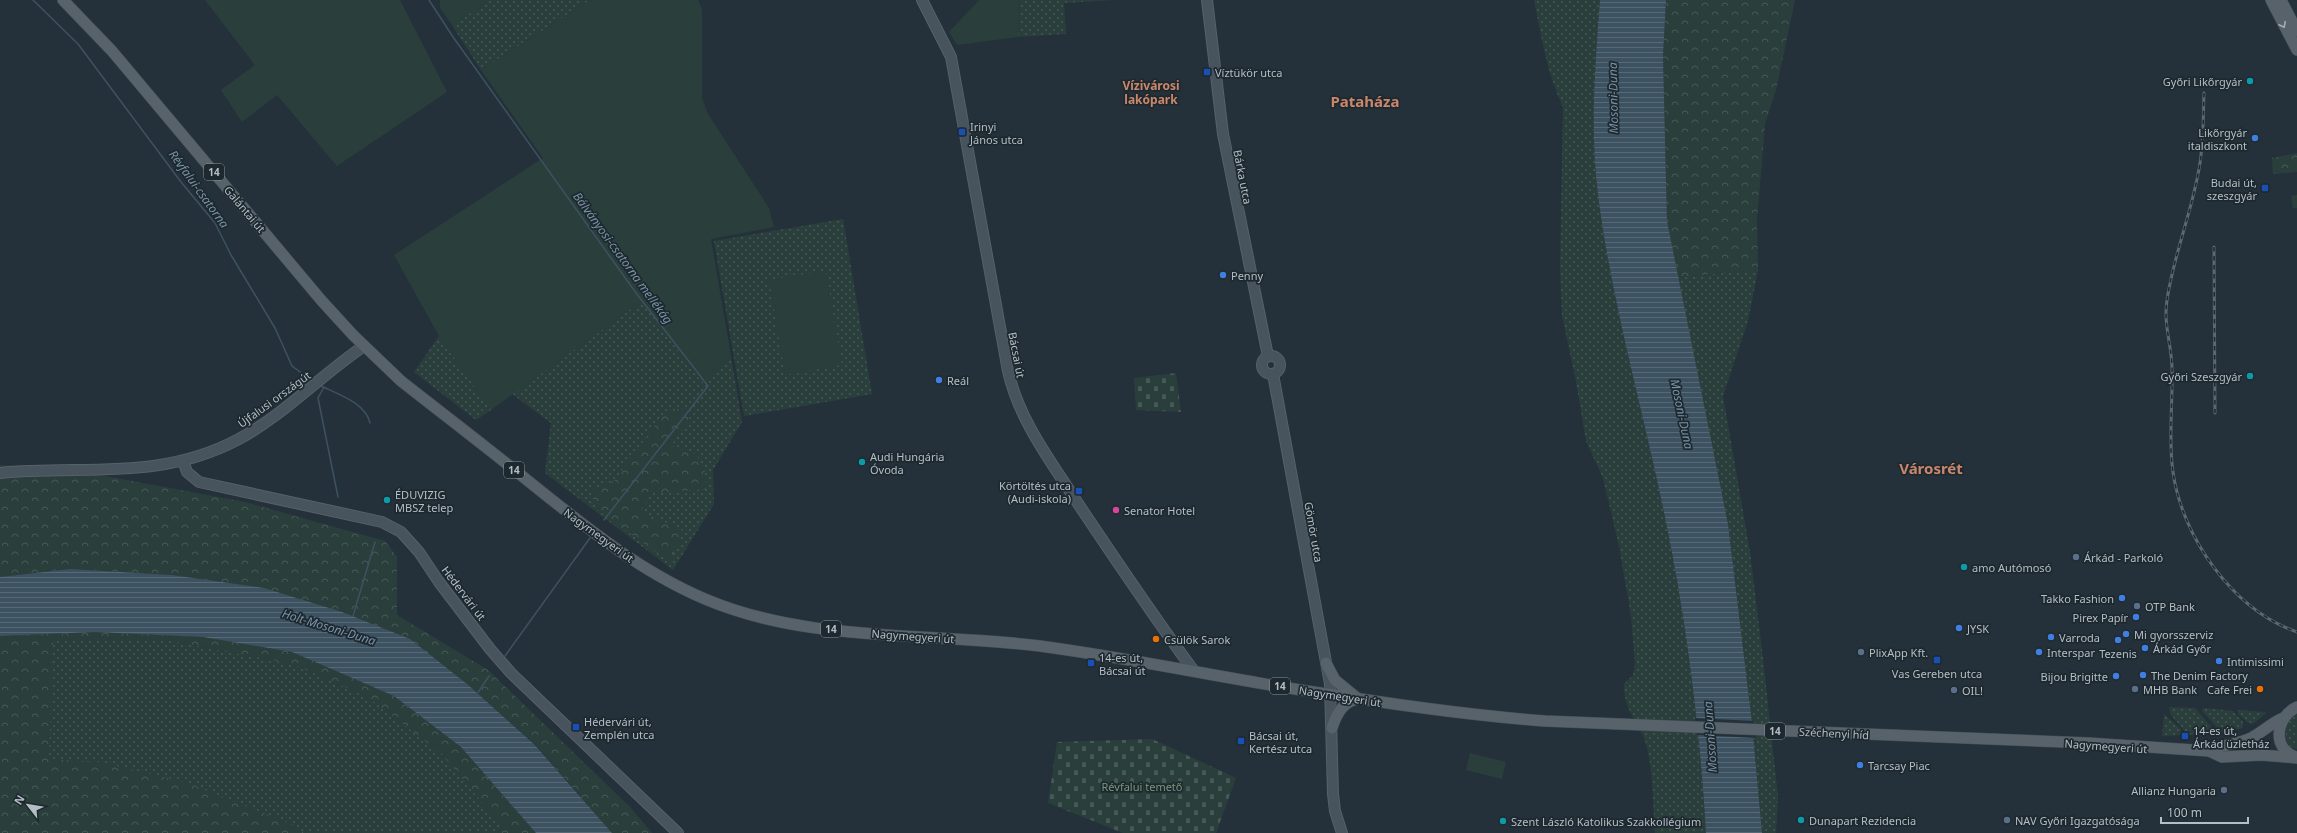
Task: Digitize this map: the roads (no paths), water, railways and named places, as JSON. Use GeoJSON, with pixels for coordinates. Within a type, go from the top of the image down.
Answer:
{"type":"FeatureCollection","features":[{"type":"Feature","properties":{"kind":"main road","name":"Galántai út"},"geometry":{"type":"LineString","coordinates":[[64,0],[103,41],[321,300],[364,346]]}},
{"type":"Feature","properties":{"kind":"main road"},"geometry":{"type":"LineString","coordinates":[[2271,0],[2297,50]]}},
{"type":"Feature","properties":{"kind":"main road"},"geometry":{"type":"LineString","coordinates":[[2281,0],[2297,31]]}},
{"type":"Feature","properties":{"kind":"main road","name":"Nagymegyeri út"},"geometry":{"type":"LineString","coordinates":[[364,346],[401,381],[614,548],[663,579],[710,601],[772,620],[810,627],[996,641],[1077,651],[1438,711],[1545,721]]}},
{"type":"Feature","properties":{"kind":"main road"},"geometry":{"type":"LineString","coordinates":[[1326,663],[1335,680],[1360,699]]}},
{"type":"Feature","properties":{"kind":"main road"},"geometry":{"type":"LineString","coordinates":[[1332,728],[1338,712],[1343,706],[1356,699],[1360,699]]}},
{"type":"Feature","properties":{"kind":"main road","name":"14"},"geometry":{"type":"LineString","coordinates":[[2297,707],[2283,718],[2280,724],[2279,739],[2286,751],[2297,758]]}},
{"type":"Feature","properties":{"kind":"main road","name":"Nagymegyeri út"},"geometry":{"type":"LineString","coordinates":[[2209,751],[2220,745],[2236,744],[2250,738],[2271,723],[2283,718]]}},
{"type":"Feature","properties":{"kind":"main road","name":"Széchenyi híd"},"geometry":{"type":"LineString","coordinates":[[1545,721],[2004,741]]}},
{"type":"Feature","properties":{"kind":"main road","name":"Nagymegyeri út"},"geometry":{"type":"LineString","coordinates":[[2004,741],[2088,743],[2209,751],[2222,757],[2262,755],[2297,758]]}},
{"type":"Feature","properties":{"kind":"street","name":"Bácsai út"},"geometry":{"type":"LineString","coordinates":[[922,0],[951,57],[1014,398],[1038,441],[1117,563],[1194,671]]}},
{"type":"Feature","properties":{"kind":"street","name":"Bárka utca"},"geometry":{"type":"LineString","coordinates":[[1207,0],[1223,134],[1268,356],[1275,357],[1280,363],[1279,370],[1273,374]]}},
{"type":"Feature","properties":{"kind":"street","name":"Újfalusi országút"},"geometry":{"type":"LineString","coordinates":[[0,473],[49,470],[124,470],[182,461],[206,454],[238,439],[269,419],[364,346]]}},
{"type":"Feature","properties":{"kind":"street","name":"Gömör utca"},"geometry":{"type":"LineString","coordinates":[[1273,374],[1326,663],[1332,728],[1333,794],[1338,822],[1342,833]]}},
{"type":"Feature","properties":{"kind":"street","name":"Hédervári út"},"geometry":{"type":"LineString","coordinates":[[182,461],[187,472],[199,482],[382,522],[401,532],[419,552],[439,582],[505,666],[678,833]]}},
{"type":"Feature","properties":{"kind":"water","name":"Mosoni-Duna"},"geometry":{"type":"Polygon","coordinates":[[[1600,0],[1666,0],[1663,56],[1667,221],[1728,524],[1752,723],[1762,833],[1706,833],[1692,677],[1674,561],[1611,277],[1598,195],[1594,147],[1594,98],[1600,0]]]}},
{"type":"Feature","properties":{"kind":"water","name":"Holt-Mosoni-Duna"},"geometry":{"type":"Polygon","coordinates":[[[70,569],[172,575],[264,588],[342,612],[410,639],[467,684],[534,744],[612,833],[536,833],[461,747],[394,696],[292,652],[203,637],[95,632],[0,636],[0,577],[70,569]]]}},
{"type":"Feature","properties":{"kind":"waterway","name":"Révfalui-csatorna"},"geometry":{"type":"LineString","coordinates":[[33,0],[78,44],[181,182],[215,223],[231,255],[275,328],[292,366],[312,381]]}},
{"type":"Feature","properties":{"kind":"waterway","name":"Bálványosi-csatorna mellékág"},"geometry":{"type":"LineString","coordinates":[[429,0],[453,37],[636,293],[708,386],[604,520]]}},
{"type":"Feature","properties":{"kind":"waterway","name":"Révfalui-csatorna"},"geometry":{"type":"LineString","coordinates":[[319,385],[342,395],[356,404],[362,409],[370,423]]}},
{"type":"Feature","properties":{"kind":"waterway"},"geometry":{"type":"LineString","coordinates":[[324,387],[318,398],[338,497]]}},
{"type":"Feature","properties":{"kind":"waterway","name":"Bálványosi-csatorna mellékág"},"geometry":{"type":"LineString","coordinates":[[505,656],[590,538]]}},
{"type":"Feature","properties":{"kind":"waterway","name":"Révfalui-csatorna"},"geometry":{"type":"LineString","coordinates":[[353,616],[375,542]]}},
{"type":"Feature","properties":{"kind":"waterway","name":"Bálványosi-csatorna mellékág"},"geometry":{"type":"LineString","coordinates":[[477,694],[489,676]]}},
{"type":"Feature","properties":{"kind":"railway"},"geometry":{"type":"LineString","coordinates":[[2204,93],[2203,134],[2200,164],[2191,206],[2173,269],[2166,309],[2172,369],[2171,446],[2173,472],[2178,497],[2187,521],[2199,545],[2214,568],[2232,589],[2252,607],[2274,621],[2297,632]]}},
{"type":"Feature","properties":{"kind":"railway"},"geometry":{"type":"LineString","coordinates":[[2214,247],[2215,413]]}},
{"type":"Feature","properties":{"kind":"place","name":"Víztükör utca"},"geometry":{"type":"Point","coordinates":[1207,72]}},
{"type":"Feature","properties":{"kind":"place","name":"Győri Likőrgyár"},"geometry":{"type":"Point","coordinates":[2250,81]}},
{"type":"Feature","properties":{"kind":"place","name":"Irinyi János utca"},"geometry":{"type":"Point","coordinates":[962,132]}},
{"type":"Feature","properties":{"kind":"place","name":"Likőrgyár italdiszkont"},"geometry":{"type":"Point","coordinates":[2255,138]}},
{"type":"Feature","properties":{"kind":"place","name":"Budai út, szeszgyár"},"geometry":{"type":"Point","coordinates":[2265,188]}},
{"type":"Feature","properties":{"kind":"place","name":"Penny"},"geometry":{"type":"Point","coordinates":[1223,275]}},
{"type":"Feature","properties":{"kind":"place","name":"Győri Szeszgyár"},"geometry":{"type":"Point","coordinates":[2250,376]}},
{"type":"Feature","properties":{"kind":"place","name":"Reál"},"geometry":{"type":"Point","coordinates":[939,380]}},
{"type":"Feature","properties":{"kind":"place","name":"Audi Hungária Óvoda"},"geometry":{"type":"Point","coordinates":[862,462]}},
{"type":"Feature","properties":{"kind":"place","name":"Körtöltés utca (Audi-iskola)"},"geometry":{"type":"Point","coordinates":[1079,491]}},
{"type":"Feature","properties":{"kind":"place","name":"ÉDUVIZIG MBSZ telep"},"geometry":{"type":"Point","coordinates":[387,500]}},
{"type":"Feature","properties":{"kind":"place","name":"Senator Hotel"},"geometry":{"type":"Point","coordinates":[1116,510]}},
{"type":"Feature","properties":{"kind":"place","name":"Árkád - Parkoló"},"geometry":{"type":"Point","coordinates":[2076,557]}},
{"type":"Feature","properties":{"kind":"place","name":"amo Autómosó"},"geometry":{"type":"Point","coordinates":[1964,567]}},
{"type":"Feature","properties":{"kind":"place","name":"Takko Fashion"},"geometry":{"type":"Point","coordinates":[2122,598]}},
{"type":"Feature","properties":{"kind":"place","name":"OTP Bank"},"geometry":{"type":"Point","coordinates":[2137,606]}},
{"type":"Feature","properties":{"kind":"place","name":"Pirex Papír"},"geometry":{"type":"Point","coordinates":[2136,617]}},
{"type":"Feature","properties":{"kind":"place","name":"JYSK"},"geometry":{"type":"Point","coordinates":[1959,628]}},
{"type":"Feature","properties":{"kind":"place","name":"Mi gyorsszerviz"},"geometry":{"type":"Point","coordinates":[2126,634]}},
{"type":"Feature","properties":{"kind":"place","name":"Varroda"},"geometry":{"type":"Point","coordinates":[2051,637]}},
{"type":"Feature","properties":{"kind":"place","name":"Csülök Sarok"},"geometry":{"type":"Point","coordinates":[1156,639]}},
{"type":"Feature","properties":{"kind":"place","name":"Tezenis"},"geometry":{"type":"Point","coordinates":[2118,640]}},
{"type":"Feature","properties":{"kind":"place","name":"Árkád Győr"},"geometry":{"type":"Point","coordinates":[2145,648]}},
{"type":"Feature","properties":{"kind":"place","name":"PlixApp Kft."},"geometry":{"type":"Point","coordinates":[1861,652]}},
{"type":"Feature","properties":{"kind":"place","name":"Interspar"},"geometry":{"type":"Point","coordinates":[2039,652]}},
{"type":"Feature","properties":{"kind":"place","name":"Vas Gereben utca"},"geometry":{"type":"Point","coordinates":[1937,660]}},
{"type":"Feature","properties":{"kind":"place","name":"Intimissimi"},"geometry":{"type":"Point","coordinates":[2219,661]}},
{"type":"Feature","properties":{"kind":"place","name":"14-es út, Bácsai út"},"geometry":{"type":"Point","coordinates":[1091,663]}},
{"type":"Feature","properties":{"kind":"place","name":"The Denim Factory"},"geometry":{"type":"Point","coordinates":[2143,675]}},
{"type":"Feature","properties":{"kind":"place","name":"Bijou Brigitte"},"geometry":{"type":"Point","coordinates":[2116,676]}},
{"type":"Feature","properties":{"kind":"place","name":"MHB Bank"},"geometry":{"type":"Point","coordinates":[2135,689]}},
{"type":"Feature","properties":{"kind":"place","name":"Cafe Frei"},"geometry":{"type":"Point","coordinates":[2260,689]}},
{"type":"Feature","properties":{"kind":"place","name":"OIL!"},"geometry":{"type":"Point","coordinates":[1954,690]}},
{"type":"Feature","properties":{"kind":"place","name":"Hédervári út, Zemplén utca"},"geometry":{"type":"Point","coordinates":[576,727]}},
{"type":"Feature","properties":{"kind":"place","name":"14-es út, Árkád üzletház"},"geometry":{"type":"Point","coordinates":[2185,736]}},
{"type":"Feature","properties":{"kind":"place","name":"Bácsai út, Kertész utca"},"geometry":{"type":"Point","coordinates":[1241,741]}},
{"type":"Feature","properties":{"kind":"place","name":"Tarcsay Piac"},"geometry":{"type":"Point","coordinates":[1860,765]}},
{"type":"Feature","properties":{"kind":"place","name":"Allianz Hungaria"},"geometry":{"type":"Point","coordinates":[2224,790]}},
{"type":"Feature","properties":{"kind":"place","name":"Dunapart Rezidencia"},"geometry":{"type":"Point","coordinates":[1801,820]}},
{"type":"Feature","properties":{"kind":"place","name":"NAV Győri Igazgatósága"},"geometry":{"type":"Point","coordinates":[2007,820]}},
{"type":"Feature","properties":{"kind":"place","name":"Szent László Katolikus Szakkollégium"},"geometry":{"type":"Point","coordinates":[1503,821]}},
{"type":"Feature","properties":{"kind":"district","name":"Vízivárosi lakópark"},"geometry":{"type":"Point","coordinates":[1151,92]}},
{"type":"Feature","properties":{"kind":"district","name":"Pataháza"},"geometry":{"type":"Point","coordinates":[1365,101]}},
{"type":"Feature","properties":{"kind":"district","name":"Városrét"},"geometry":{"type":"Point","coordinates":[1931,468]}},
{"type":"Feature","properties":{"kind":"park label","name":"Révfalui temető"},"geometry":{"type":"Point","coordinates":[1142,786]}}]}
